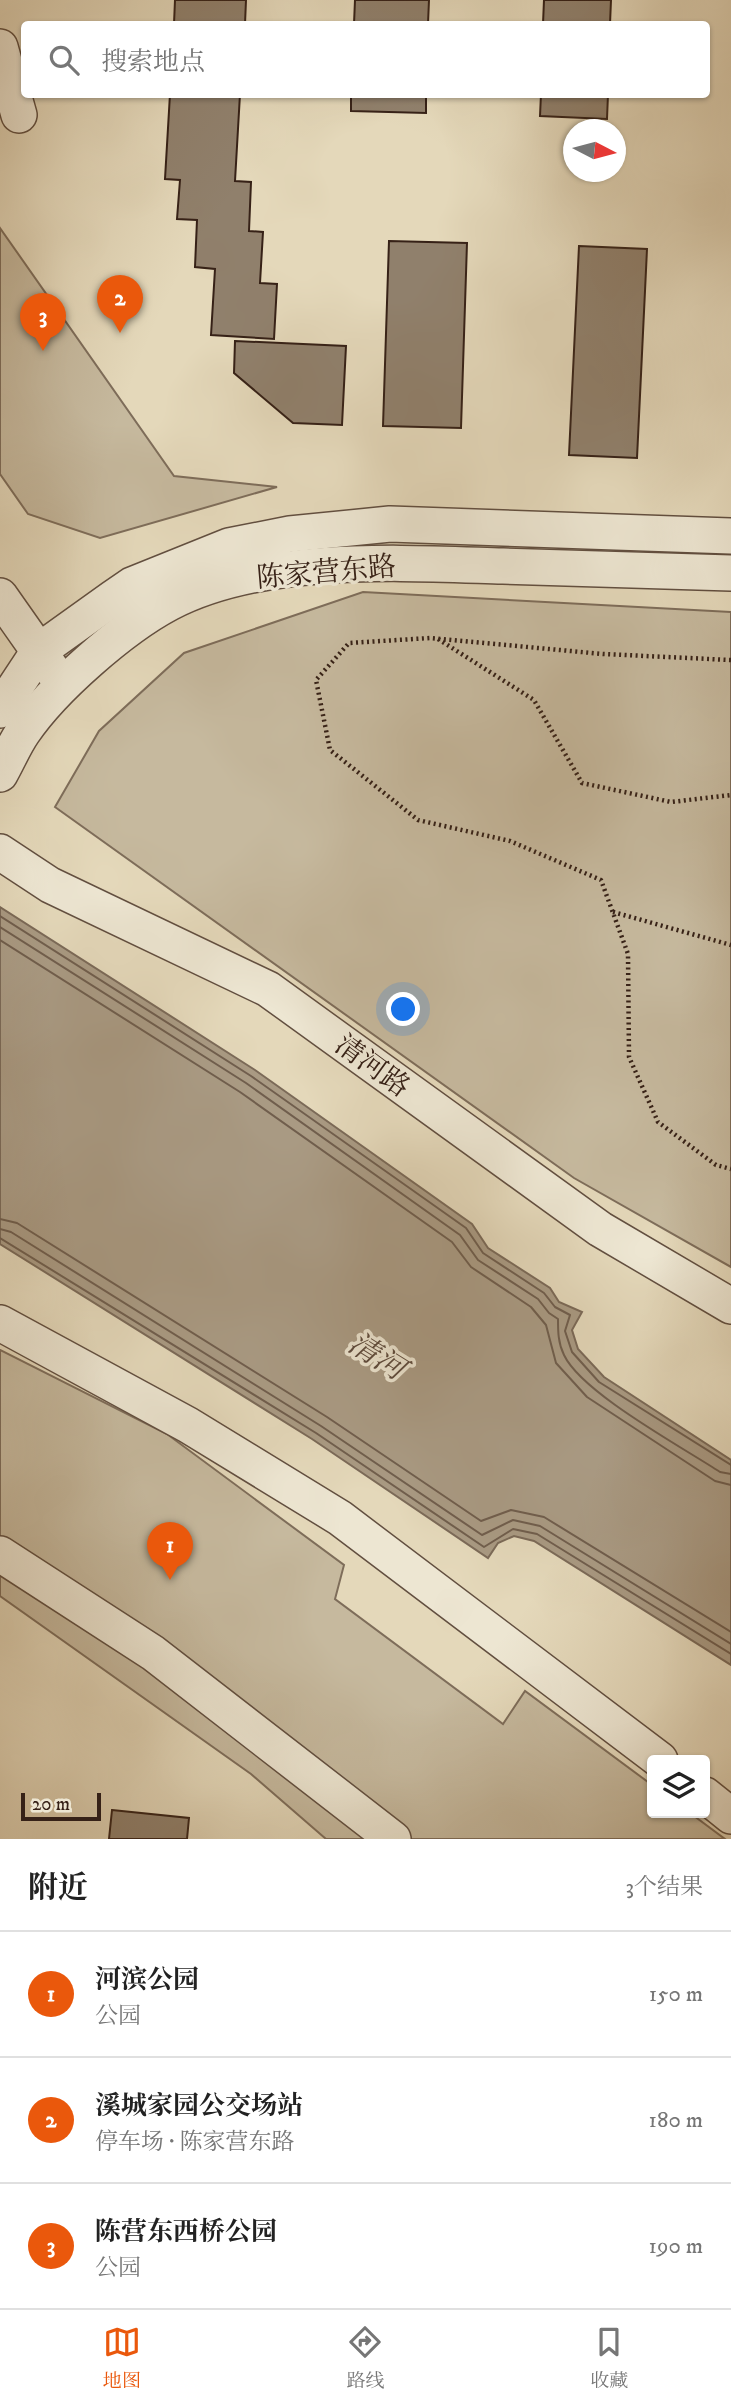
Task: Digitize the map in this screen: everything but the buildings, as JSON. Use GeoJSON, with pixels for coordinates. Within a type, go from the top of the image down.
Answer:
{"type":"FeatureCollection","features":[{"type":"Feature","properties":{"kind":"street"},"geometry":{"type":"LineString","coordinates":[[0,47],[19,115]]}},
{"type":"Feature","properties":{"kind":"street","name":"陈家营东路"},"geometry":{"type":"LineString","coordinates":[[0,710],[39,651],[132,585],[229,546],[290,534],[390,524],[731,536]]}},
{"type":"Feature","properties":{"kind":"street","name":"陈家营东路"},"geometry":{"type":"LineString","coordinates":[[0,774],[23,732],[63,686],[130,627],[170,602],[214,585],[280,571],[368,562],[731,573]]}},
{"type":"Feature","properties":{"kind":"street"},"geometry":{"type":"LineString","coordinates":[[0,596],[63,686]]}},
{"type":"Feature","properties":{"kind":"street","name":"清河路"},"geometry":{"type":"LineString","coordinates":[[0,852],[50,885],[268,989],[600,1229],[731,1306]]}},
{"type":"Feature","properties":{"kind":"street"},"geometry":{"type":"LineString","coordinates":[[0,1323],[188,1425],[340,1518],[653,1755]]}},
{"type":"Feature","properties":{"kind":"street"},"geometry":{"type":"LineString","coordinates":[[0,1554],[153,1653],[393,1839]]}},
{"type":"Feature","properties":{"kind":"street"},"geometry":{"type":"LineString","coordinates":[[710,1799],[731,1816]]}},
{"type":"Feature","properties":{"kind":"path"},"geometry":{"type":"LineString","coordinates":[[731,660],[603,654],[437,639],[349,643],[316,680],[330,750],[418,820],[510,841],[601,880],[628,954],[629,1057],[658,1122],[716,1165],[731,1169]]}},
{"type":"Feature","properties":{"kind":"path"},"geometry":{"type":"LineString","coordinates":[[437,639],[534,700],[582,783],[671,802],[731,795]]}},
{"type":"Feature","properties":{"kind":"path"},"geometry":{"type":"LineString","coordinates":[[612,911],[731,945]]}},
{"type":"Feature","properties":{"kind":"shaded area"},"geometry":{"type":"Polygon","coordinates":[[[0,228],[174,476],[277,487],[100,538],[28,514],[0,474],[0,228]]]}},
{"type":"Feature","properties":{"kind":"shaded area"},"geometry":{"type":"Polygon","coordinates":[[[363,592],[731,612],[731,1267],[574,1178],[55,807],[99,731],[184,653],[363,592]]]}},
{"type":"Feature","properties":{"kind":"shaded area"},"geometry":{"type":"Polygon","coordinates":[[[0,1350],[167,1434],[344,1565],[335,1599],[503,1724],[525,1691],[647,1781],[647,1818],[697,1818],[725,1839],[326,1839],[251,1774],[0,1596],[0,1350]]]}},
{"type":"Feature","properties":{"kind":"water","name":"清河"},"geometry":{"type":"Polygon","coordinates":[[[0,907],[255,1070],[472,1224],[488,1248],[550,1288],[559,1302],[582,1312],[572,1330],[578,1349],[604,1377],[731,1460],[731,1665],[534,1541],[514,1536],[498,1543],[488,1558],[312,1439],[0,1244],[0,907]]]}},
{"type":"Feature","properties":{"kind":"place","name":"溪城家园公交场站"},"geometry":{"type":"Point","coordinates":[120,333]}},
{"type":"Feature","properties":{"kind":"place","name":"陈营东西桥公园"},"geometry":{"type":"Point","coordinates":[43,351]}},
{"type":"Feature","properties":{"kind":"place","name":"河滨公园"},"geometry":{"type":"Point","coordinates":[170,1580]}}]}
